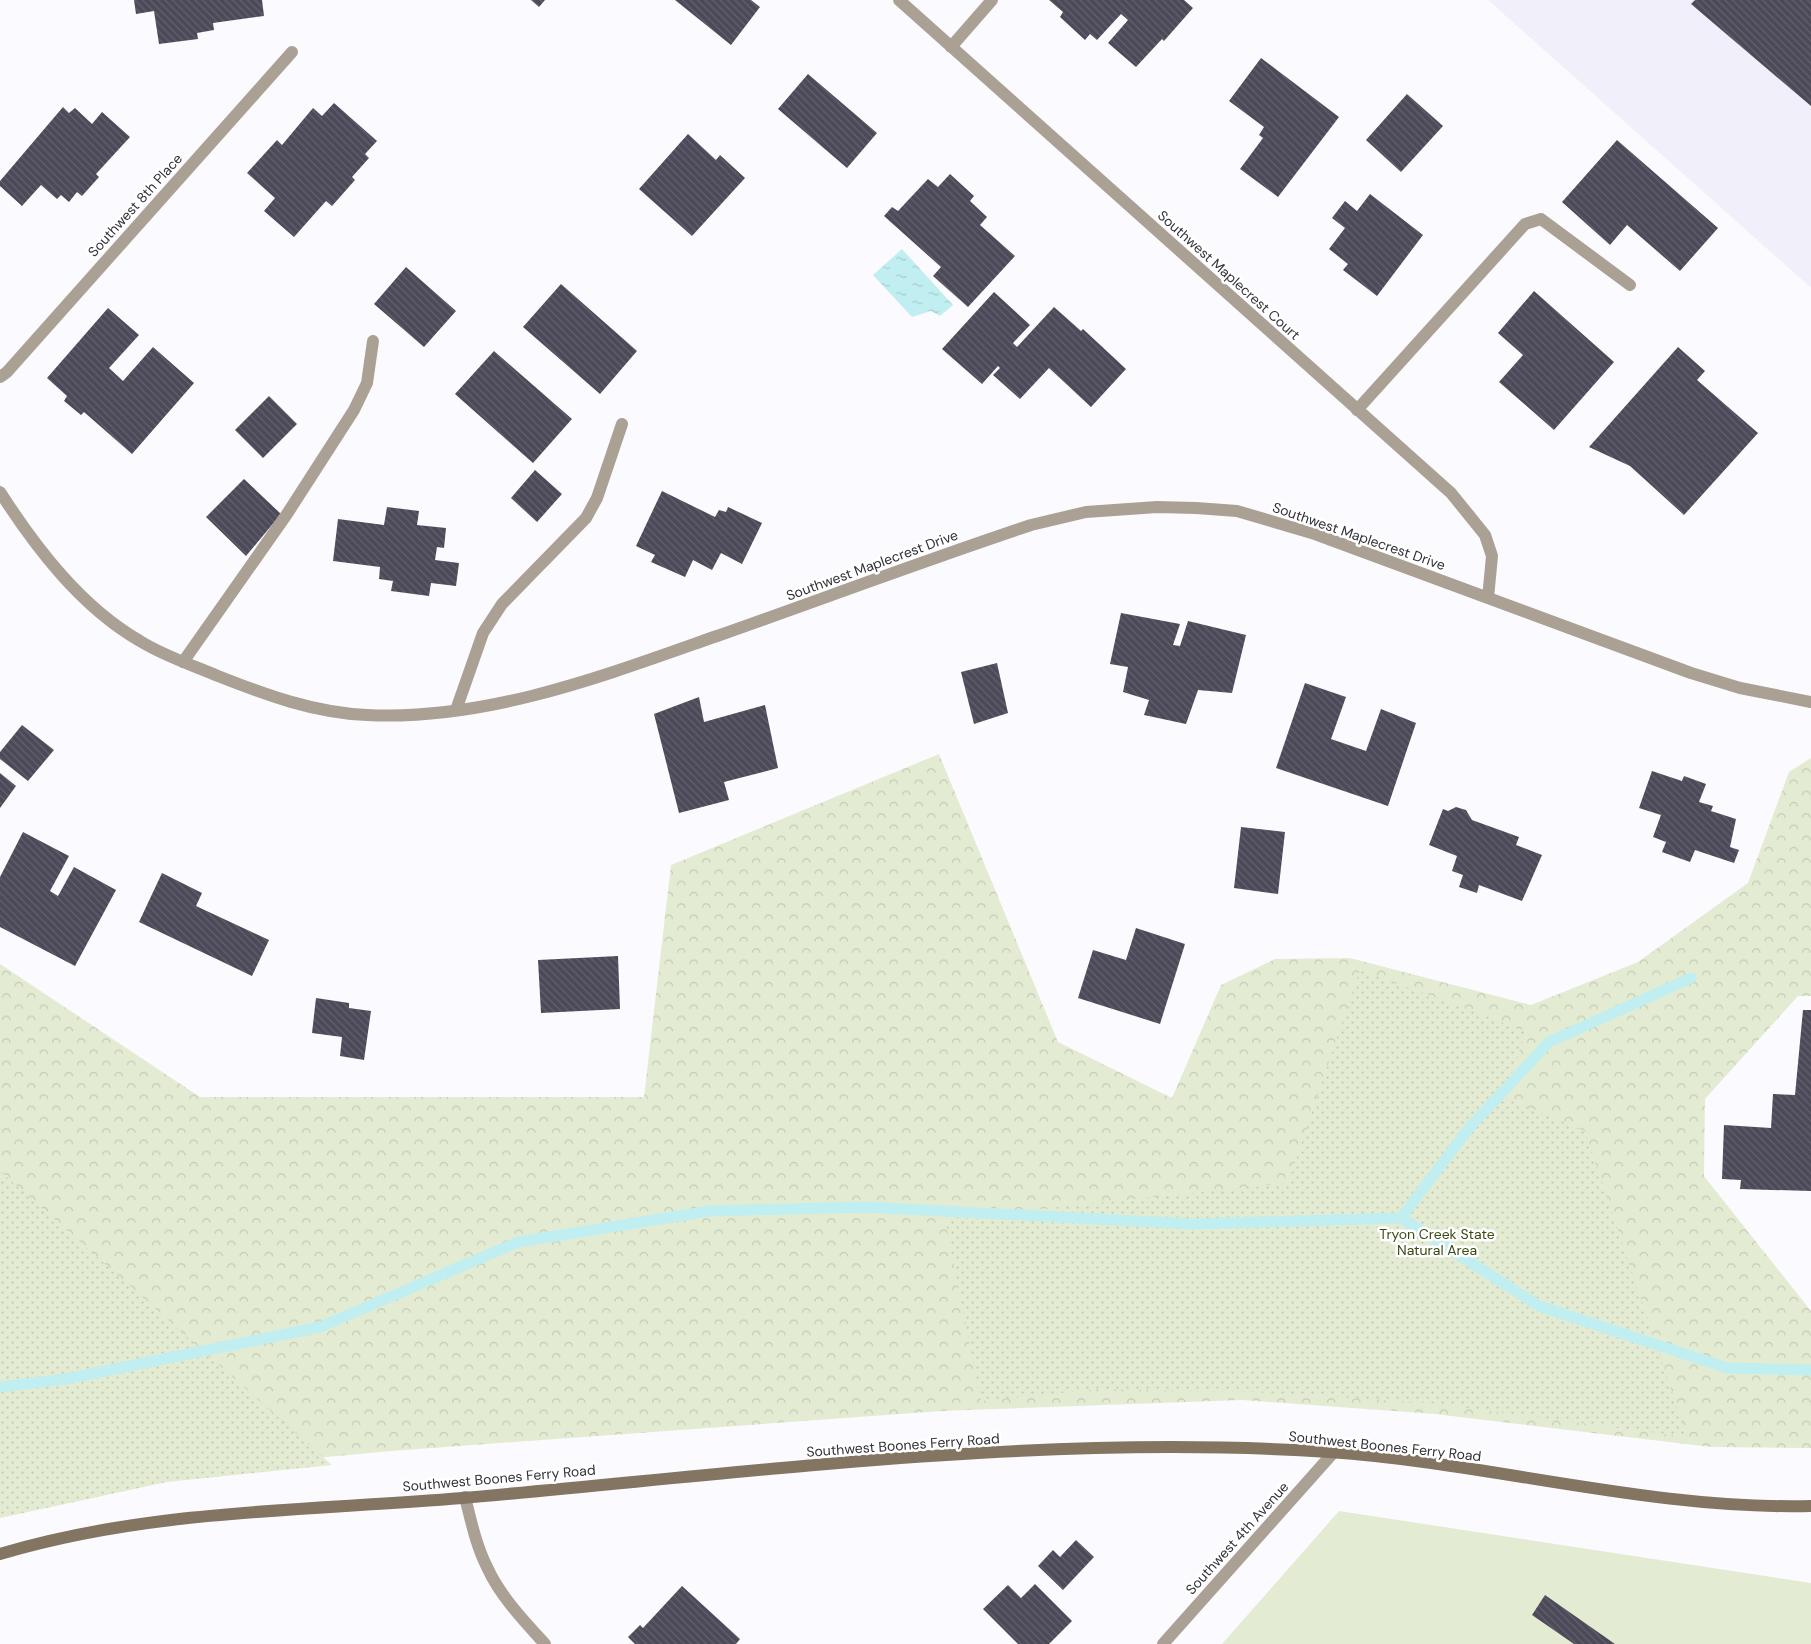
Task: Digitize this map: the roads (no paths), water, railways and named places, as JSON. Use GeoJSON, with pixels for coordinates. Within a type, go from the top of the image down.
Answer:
{"type":"FeatureCollection","features":[{"type":"Feature","properties":{"kind":"main road","name":"Southwest Boones Ferry Road"},"geometry":{"type":"LineString","coordinates":[[0,1554],[79,1533],[158,1520],[465,1497],[675,1476],[980,1453],[1174,1446],[1333,1453],[1490,1471],[1696,1502],[1765,1507],[1811,1506]]}},
{"type":"Feature","properties":{"kind":"street","name":"Southwest Maplecrest Court"},"geometry":{"type":"LineString","coordinates":[[899,0],[1451,493],[1485,535],[1492,556],[1488,598]]}},
{"type":"Feature","properties":{"kind":"street"},"geometry":{"type":"LineString","coordinates":[[951,48],[992,0]]}},
{"type":"Feature","properties":{"kind":"street","name":"Southwest 8th Place"},"geometry":{"type":"LineString","coordinates":[[0,377],[7,372],[292,52]]}},
{"type":"Feature","properties":{"kind":"street"},"geometry":{"type":"LineString","coordinates":[[1357,410],[1525,224],[1541,219],[1630,285]]}},
{"type":"Feature","properties":{"kind":"street"},"geometry":{"type":"LineString","coordinates":[[183,662],[287,514],[354,410],[368,383],[373,341]]}},
{"type":"Feature","properties":{"kind":"street"},"geometry":{"type":"LineString","coordinates":[[456,710],[483,633],[502,604],[586,518],[597,498],[622,424]]}},
{"type":"Feature","properties":{"kind":"street","name":"Southwest Maplecrest Drive"},"geometry":{"type":"LineString","coordinates":[[0,492],[20,523],[55,568],[116,626],[140,641],[183,662],[253,690],[329,711],[368,715],[456,710],[528,696],[615,672],[1057,517],[1086,512],[1157,507],[1237,511],[1316,534],[1691,674],[1740,688],[1811,702]]}},
{"type":"Feature","properties":{"kind":"street","name":"Southwest 4th Avenue"},"geometry":{"type":"LineString","coordinates":[[1163,1644],[1333,1453]]}},
{"type":"Feature","properties":{"kind":"street"},"geometry":{"type":"LineString","coordinates":[[465,1497],[476,1542],[487,1568],[522,1618],[545,1644]]}},
{"type":"Feature","properties":{"kind":"water"},"geometry":{"type":"Polygon","coordinates":[[[902,249],[953,305],[940,316],[931,311],[912,317],[873,275],[902,249]]]}},
{"type":"Feature","properties":{"kind":"waterway"},"geometry":{"type":"LineString","coordinates":[[1401,1218],[1469,1128],[1549,1042],[1691,978]]}},
{"type":"Feature","properties":{"kind":"waterway"},"geometry":{"type":"LineString","coordinates":[[0,1387],[66,1379],[320,1327],[518,1242],[710,1211],[865,1207],[1193,1224],[1401,1218],[1539,1306],[1727,1368],[1811,1370]]}},
{"type":"Feature","properties":{"kind":"park label","name":"Tryon Creek State Natural Area"},"geometry":{"type":"Point","coordinates":[1437,1242]}}]}
